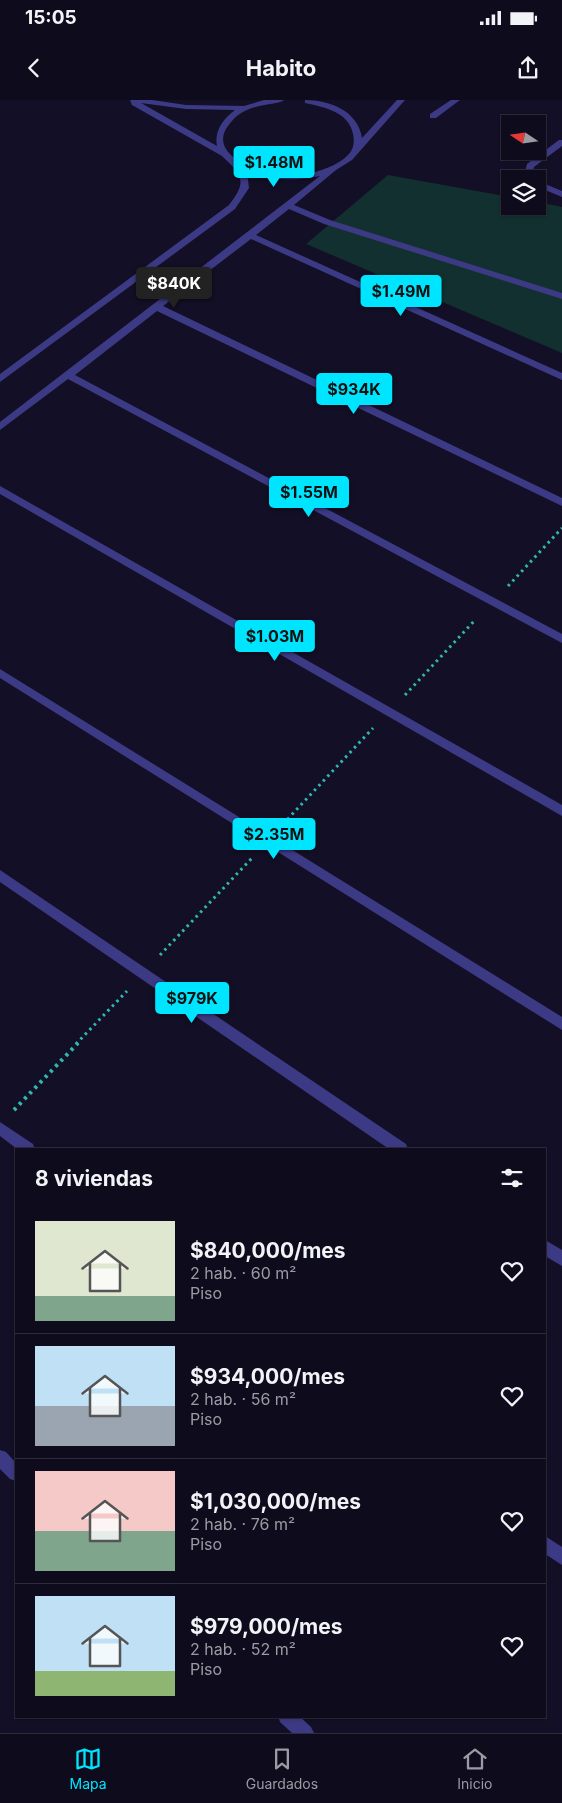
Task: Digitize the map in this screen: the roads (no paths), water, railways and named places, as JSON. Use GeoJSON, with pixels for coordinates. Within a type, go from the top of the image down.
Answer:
{"type":"FeatureCollection","features":[{"type":"Feature","properties":{"kind":"street"},"geometry":{"type":"LineString","coordinates":[[132,100],[186,108],[246,108]]}},
{"type":"Feature","properties":{"kind":"street"},"geometry":{"type":"LineString","coordinates":[[0,379],[232,207],[245,190],[245,176],[239,166],[225,154],[175,127],[132,100]]}},
{"type":"Feature","properties":{"kind":"street"},"geometry":{"type":"LineString","coordinates":[[225,154],[220,141],[222,128],[231,117],[246,108],[280,100]]}},
{"type":"Feature","properties":{"kind":"street"},"geometry":{"type":"LineString","coordinates":[[298,100],[318,100]]}},
{"type":"Feature","properties":{"kind":"street"},"geometry":{"type":"LineString","coordinates":[[308,100],[328,106],[344,114],[355,124],[360,136],[357,149]]}},
{"type":"Feature","properties":{"kind":"street"},"geometry":{"type":"LineString","coordinates":[[0,428],[332,170],[348,160],[401,100]]}},
{"type":"Feature","properties":{"kind":"street"},"geometry":{"type":"LineString","coordinates":[[433,116],[456,100]]}},
{"type":"Feature","properties":{"kind":"street"},"geometry":{"type":"LineString","coordinates":[[529,170],[530,166],[562,142]]}},
{"type":"Feature","properties":{"kind":"street"},"geometry":{"type":"LineString","coordinates":[[239,166],[260,174],[284,177],[309,176],[332,170]]}},
{"type":"Feature","properties":{"kind":"street"},"geometry":{"type":"LineString","coordinates":[[546,187],[562,194]]}},
{"type":"Feature","properties":{"kind":"street"},"geometry":{"type":"LineString","coordinates":[[288,206],[327,222],[562,296]]}},
{"type":"Feature","properties":{"kind":"street"},"geometry":{"type":"LineString","coordinates":[[250,235],[562,377]]}},
{"type":"Feature","properties":{"kind":"street"},"geometry":{"type":"LineString","coordinates":[[157,307],[562,502]]}},
{"type":"Feature","properties":{"kind":"street"},"geometry":{"type":"LineString","coordinates":[[68,375],[562,639]]}},
{"type":"Feature","properties":{"kind":"street"},"geometry":{"type":"LineString","coordinates":[[0,489],[562,811]]}},
{"type":"Feature","properties":{"kind":"street"},"geometry":{"type":"LineString","coordinates":[[0,673],[562,1024]]}},
{"type":"Feature","properties":{"kind":"street"},"geometry":{"type":"LineString","coordinates":[[0,875],[400,1148]]}},
{"type":"Feature","properties":{"kind":"street"},"geometry":{"type":"LineString","coordinates":[[0,1128],[27,1148]]}},
{"type":"Feature","properties":{"kind":"street"},"geometry":{"type":"LineString","coordinates":[[546,1248],[562,1259]]}},
{"type":"Feature","properties":{"kind":"street"},"geometry":{"type":"LineString","coordinates":[[0,1458],[15,1472]]}},
{"type":"Feature","properties":{"kind":"street"},"geometry":{"type":"LineString","coordinates":[[546,1545],[562,1557]]}},
{"type":"Feature","properties":{"kind":"street"},"geometry":{"type":"LineString","coordinates":[[288,1718],[305,1733]]}}]}
